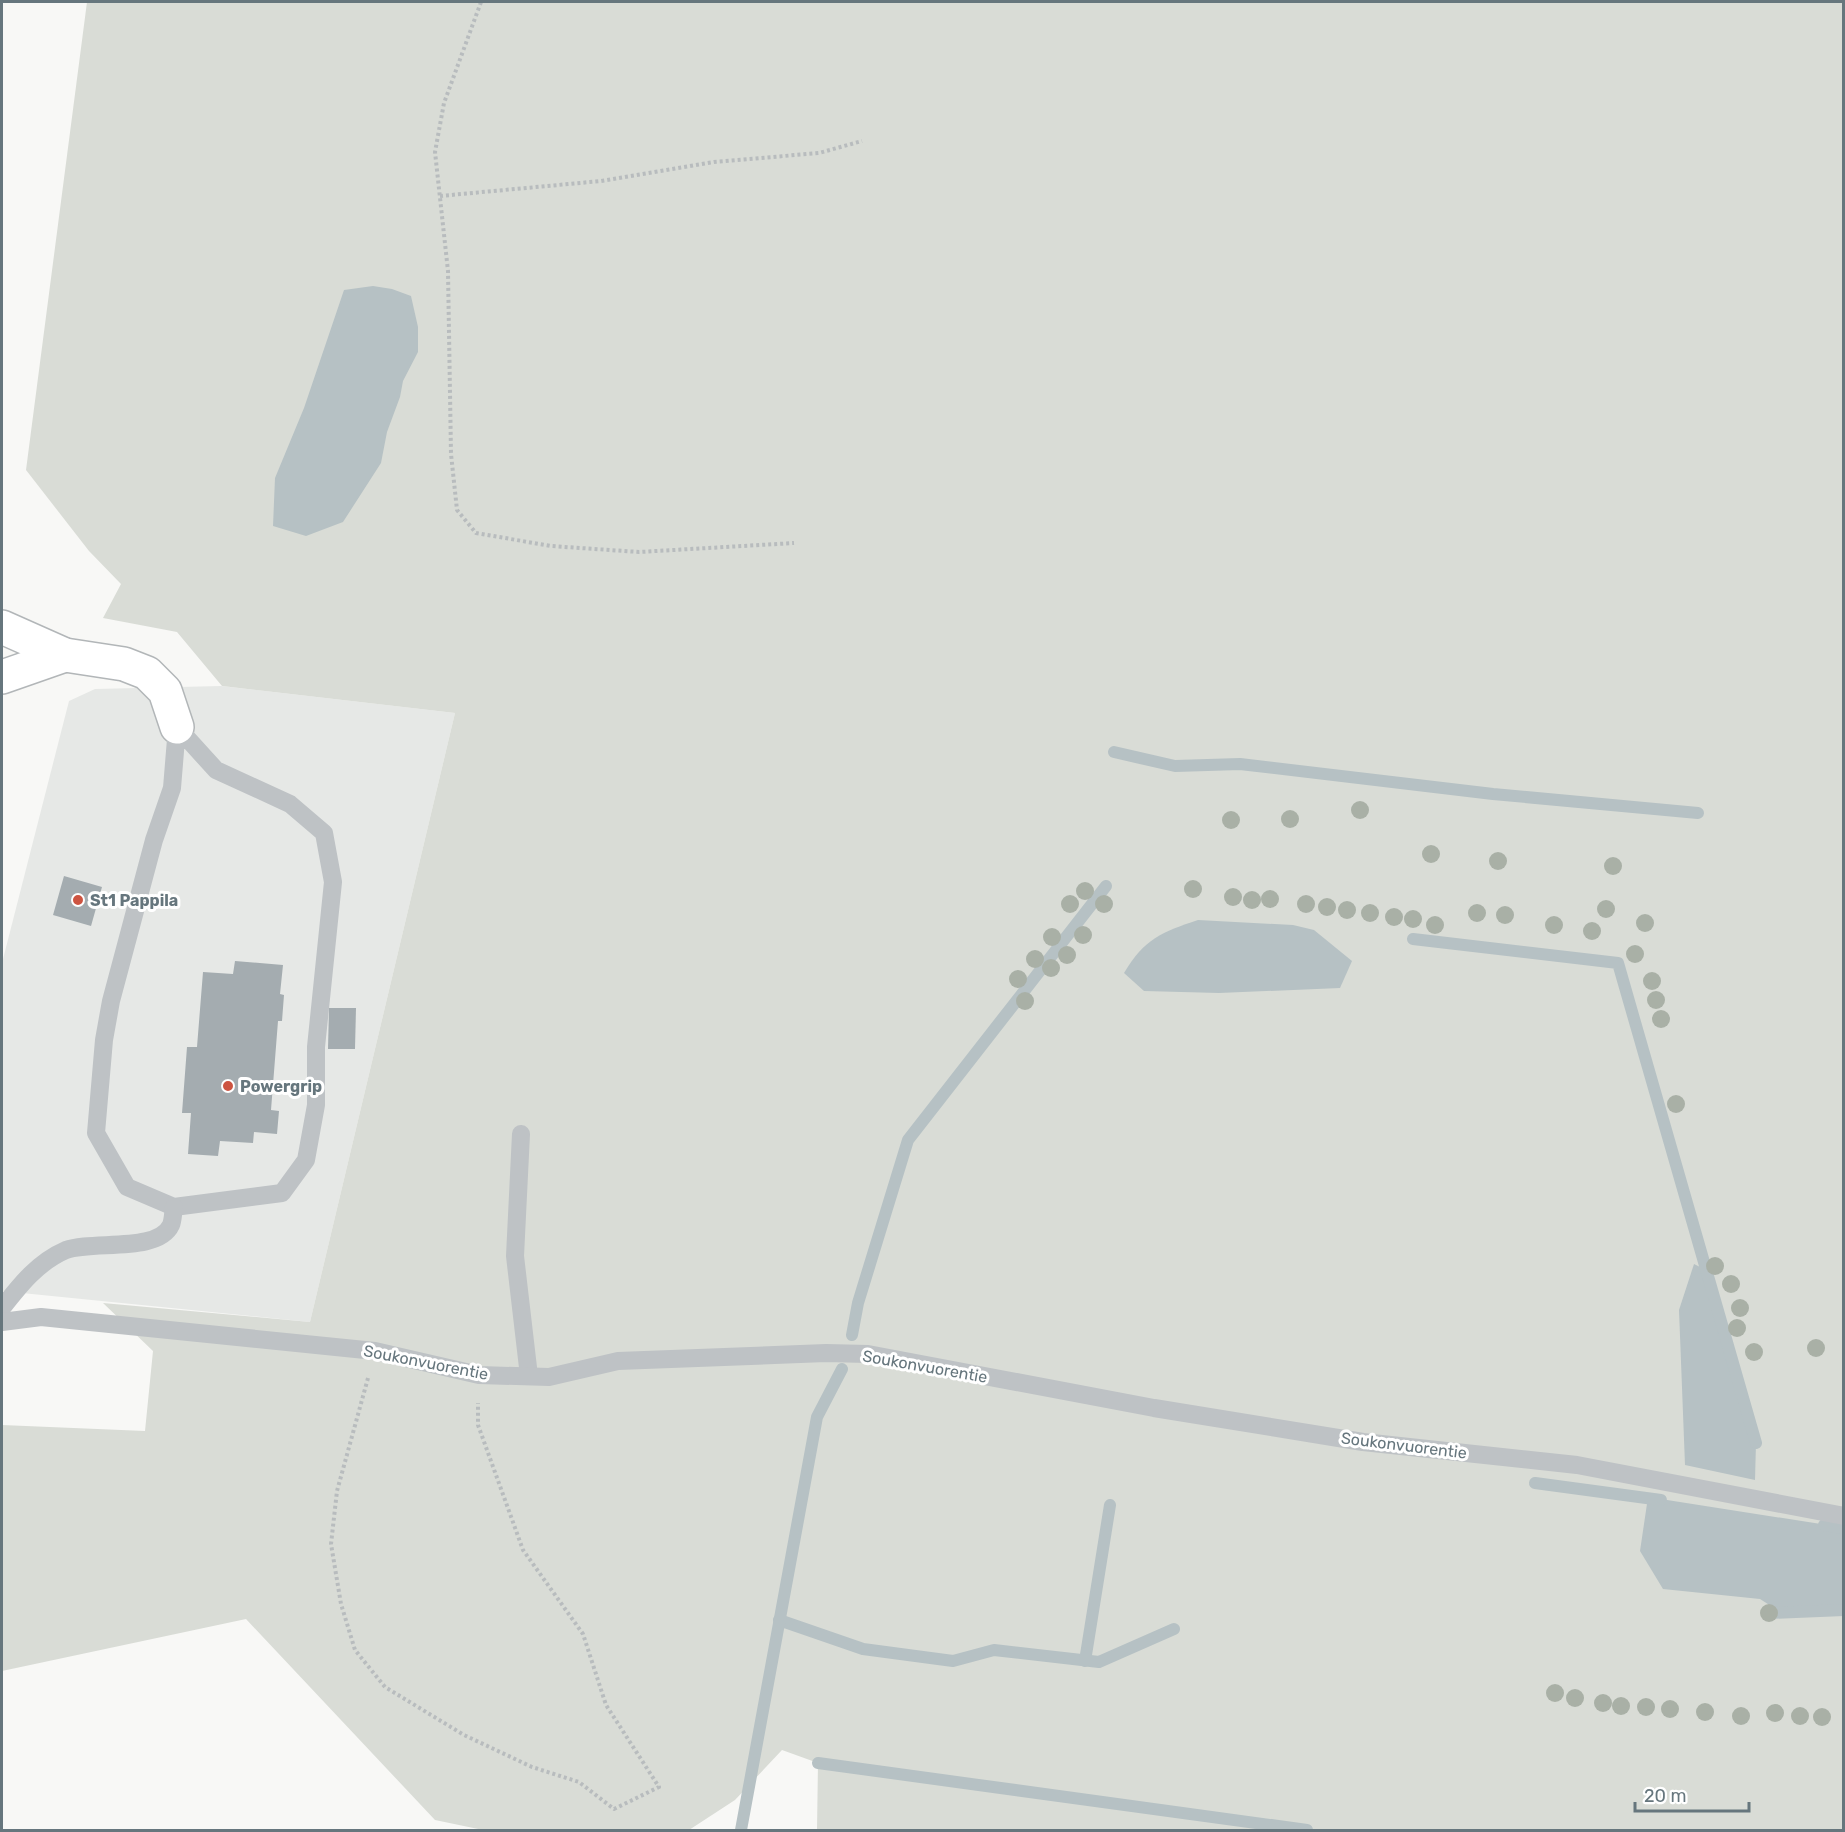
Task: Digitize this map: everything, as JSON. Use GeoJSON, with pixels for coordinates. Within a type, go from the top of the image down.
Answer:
{"type":"FeatureCollection","features":[{"type":"Feature","properties":{"kind":"highway"},"geometry":{"type":"LineString","coordinates":[[2,627],[65,655],[124,664],[147,673],[165,691],[177,727]]}},
{"type":"Feature","properties":{"kind":"highway"},"geometry":{"type":"LineString","coordinates":[[2,678],[65,655]]}},
{"type":"Feature","properties":{"kind":"lane"},"geometry":{"type":"LineString","coordinates":[[177,727],[216,770],[290,804],[324,833],[333,882],[316,1047],[316,1106],[306,1160],[282,1193],[174,1207],[127,1187],[96,1133],[104,1040],[111,1001],[154,840],[172,788],[177,727]]}},
{"type":"Feature","properties":{"kind":"lane"},"geometry":{"type":"LineString","coordinates":[[521,1134],[515,1256],[529,1376]]}},
{"type":"Feature","properties":{"kind":"lane"},"geometry":{"type":"LineString","coordinates":[[2,1308],[24,1280],[47,1260],[68,1250],[93,1244],[146,1242],[161,1237],[171,1226],[174,1207]]}},
{"type":"Feature","properties":{"kind":"lane","name":"Soukonvuorentie"},"geometry":{"type":"LineString","coordinates":[[2,1322],[41,1317],[375,1351],[478,1375],[549,1377],[618,1361],[826,1353],[868,1354],[1154,1408],[1363,1442],[1577,1465],[1844,1516]]}},
{"type":"Feature","properties":{"kind":"path"},"geometry":{"type":"LineString","coordinates":[[481,2],[444,103],[435,152],[448,271],[451,454],[457,510],[476,533],[551,546],[639,552],[794,543]]}},
{"type":"Feature","properties":{"kind":"path"},"geometry":{"type":"LineString","coordinates":[[440,196],[601,181],[714,162],[819,153],[862,141]]}},
{"type":"Feature","properties":{"kind":"path"},"geometry":{"type":"LineString","coordinates":[[375,1351],[337,1491],[332,1544],[341,1604],[356,1650],[385,1687],[464,1735],[532,1767],[579,1782],[614,1809],[659,1787],[606,1705],[583,1634],[523,1550],[478,1425],[478,1375]]}},
{"type":"Feature","properties":{"kind":"shaded area"},"geometry":{"type":"Polygon","coordinates":[[[87,2],[1843,2],[1843,1830],[817,1830],[818,1763],[782,1750],[735,1800],[689,1830],[483,1830],[435,1820],[246,1619],[2,1671],[2,1425],[145,1431],[153,1351],[103,1303],[310,1322],[455,713],[222,686],[177,632],[103,618],[121,584],[89,551],[26,470],[87,2]]]}},
{"type":"Feature","properties":{"kind":"shaded area"},"geometry":{"type":"Polygon","coordinates":[[[373,286],[392,289],[411,296],[418,327],[418,352],[403,381],[400,397],[387,432],[381,463],[343,522],[306,536],[273,526],[275,478],[304,408],[344,290],[373,286]]]}},
{"type":"Feature","properties":{"kind":"shaded area"},"geometry":{"type":"Polygon","coordinates":[[[221,686],[455,713],[310,1322],[2,1291],[2,963],[69,701],[95,689],[221,686]]]}},
{"type":"Feature","properties":{"kind":"shaded area"},"geometry":{"type":"Polygon","coordinates":[[[1198,920],[1293,925],[1314,930],[1352,961],[1340,988],[1219,993],[1144,991],[1124,973],[1131,961],[1155,938],[1198,920]]]}},
{"type":"Feature","properties":{"kind":"shaded area"},"geometry":{"type":"Polygon","coordinates":[[[1694,1264],[1706,1270],[1756,1443],[1755,1480],[1685,1465],[1679,1310],[1694,1264]]]}},
{"type":"Feature","properties":{"kind":"shaded area"},"geometry":{"type":"Polygon","coordinates":[[[1648,1497],[1840,1527],[1844,1532],[1843,1610],[1782,1613],[1760,1599],[1663,1589],[1640,1551],[1648,1497]]]}},
{"type":"Feature","properties":{"kind":"building"},"geometry":{"type":"Polygon","coordinates":[[[64,876],[102,887],[91,926],[53,915],[64,876]]]}},
{"type":"Feature","properties":{"kind":"building"},"geometry":{"type":"Polygon","coordinates":[[[235,961],[283,965],[280,994],[284,995],[282,1021],[278,1021],[271,1110],[279,1111],[277,1134],[254,1132],[253,1143],[220,1141],[218,1156],[188,1154],[191,1113],[182,1113],[187,1047],[197,1047],[203,972],[233,974],[235,961]]]}},
{"type":"Feature","properties":{"kind":"building"},"geometry":{"type":"Polygon","coordinates":[[[329,1008],[356,1008],[355,1049],[328,1049],[329,1008]]]}},
{"type":"Feature","properties":{"kind":"waterway"},"geometry":{"type":"LineString","coordinates":[[1114,752],[1175,766],[1240,764],[1493,794],[1698,813]]}},
{"type":"Feature","properties":{"kind":"waterway"},"geometry":{"type":"LineString","coordinates":[[852,1335],[858,1303],[908,1140],[1106,886]]}},
{"type":"Feature","properties":{"kind":"waterway"},"geometry":{"type":"LineString","coordinates":[[1413,939],[1618,963],[1756,1443]]}},
{"type":"Feature","properties":{"kind":"waterway"},"geometry":{"type":"LineString","coordinates":[[741,1830],[817,1417],[842,1369]]}},
{"type":"Feature","properties":{"kind":"waterway"},"geometry":{"type":"LineString","coordinates":[[1535,1483],[1661,1500]]}},
{"type":"Feature","properties":{"kind":"waterway"},"geometry":{"type":"LineString","coordinates":[[1085,1661],[1110,1505]]}},
{"type":"Feature","properties":{"kind":"waterway"},"geometry":{"type":"LineString","coordinates":[[1824,1525],[1844,1528]]}},
{"type":"Feature","properties":{"kind":"waterway"},"geometry":{"type":"LineString","coordinates":[[1769,1613],[1844,1610]]}},
{"type":"Feature","properties":{"kind":"waterway"},"geometry":{"type":"LineString","coordinates":[[779,1620],[863,1649],[953,1661],[994,1650],[1099,1662],[1174,1629]]}},
{"type":"Feature","properties":{"kind":"waterway"},"geometry":{"type":"LineString","coordinates":[[818,1763],[1307,1830]]}},
{"type":"Feature","properties":{"kind":"place","name":"St1 Pappila"},"geometry":{"type":"Point","coordinates":[78,900]}},
{"type":"Feature","properties":{"kind":"place","name":"Powergrip"},"geometry":{"type":"Point","coordinates":[228,1086]}}]}
